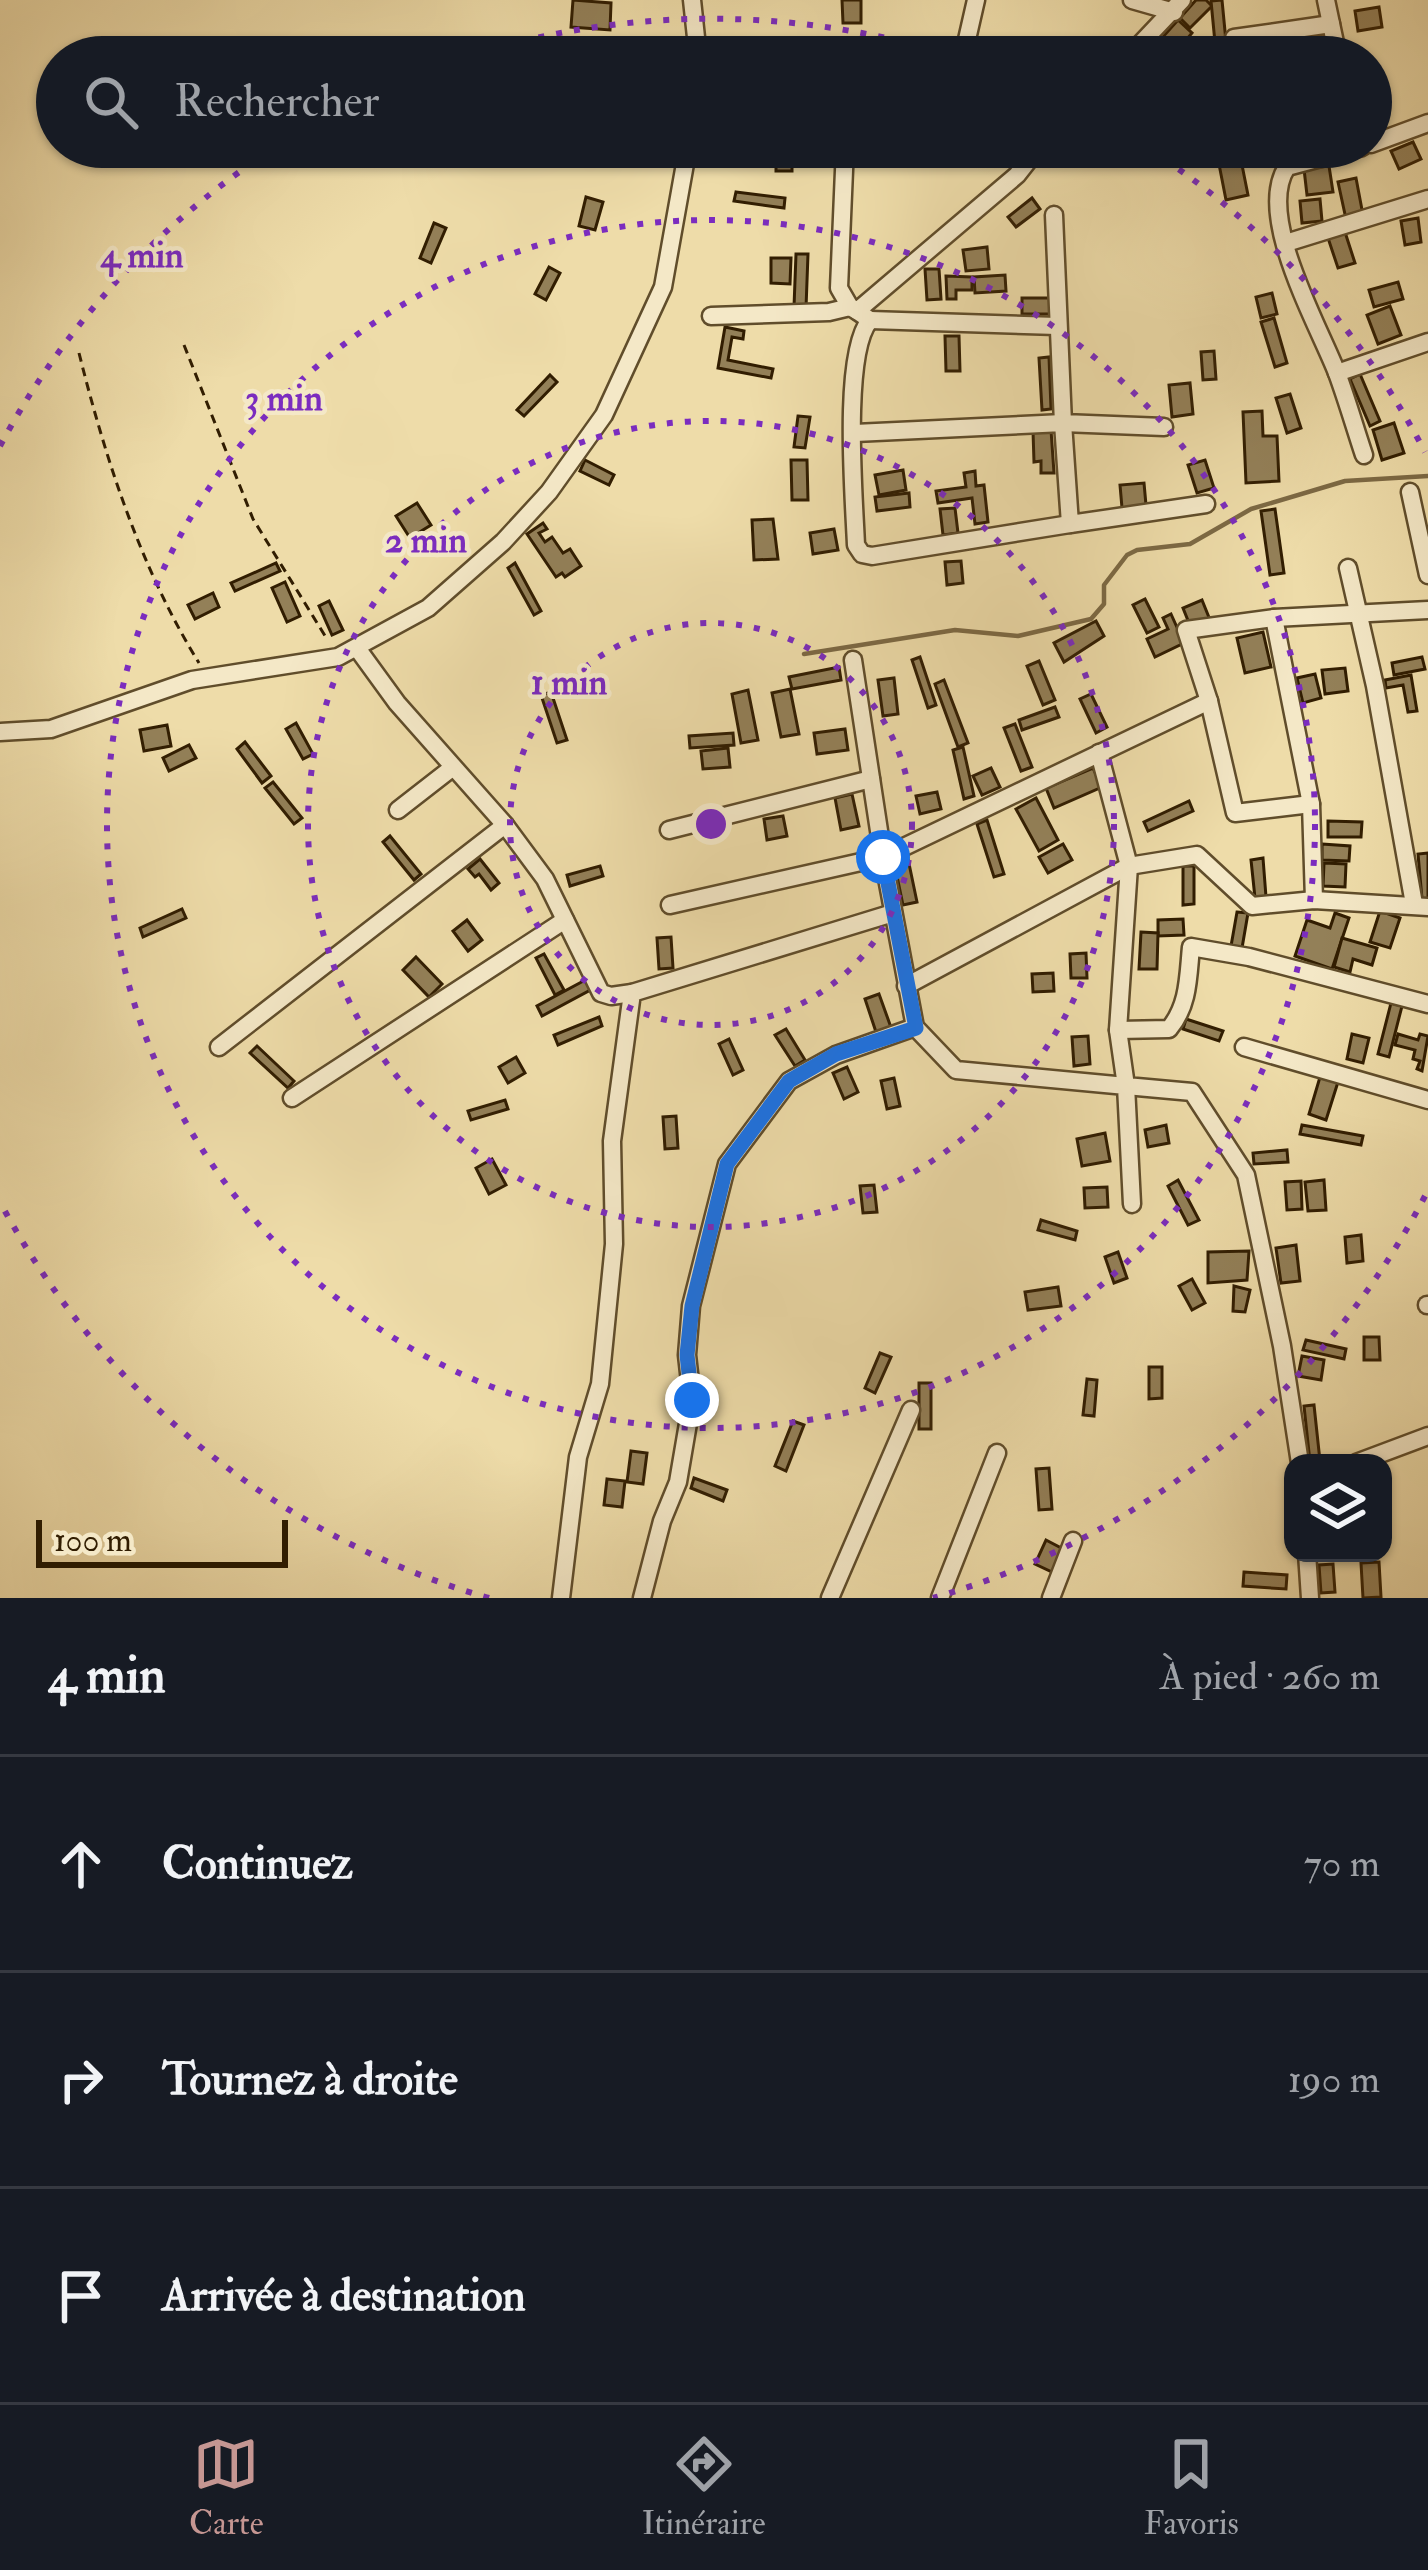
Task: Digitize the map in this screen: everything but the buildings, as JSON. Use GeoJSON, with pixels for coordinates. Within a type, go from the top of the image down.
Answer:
{"type":"FeatureCollection","features":[{"type":"Feature","properties":{"kind":"street"},"geometry":{"type":"LineString","coordinates":[[692,0],[696,36]]}},
{"type":"Feature","properties":{"kind":"street"},"geometry":{"type":"LineString","coordinates":[[968,36],[976,0]]}},
{"type":"Feature","properties":{"kind":"street"},"geometry":{"type":"LineString","coordinates":[[1132,0],[1178,6]]}},
{"type":"Feature","properties":{"kind":"street"},"geometry":{"type":"LineString","coordinates":[[1326,0],[1334,36]]}},
{"type":"Feature","properties":{"kind":"street"},"geometry":{"type":"LineString","coordinates":[[1149,36],[1178,6]]}},
{"type":"Feature","properties":{"kind":"street"},"geometry":{"type":"LineString","coordinates":[[1247,36],[1331,23]]}},
{"type":"Feature","properties":{"kind":"street"},"geometry":{"type":"LineString","coordinates":[[1392,136],[1428,123]]}},
{"type":"Feature","properties":{"kind":"street"},"geometry":{"type":"LineString","coordinates":[[0,732],[50,729],[208,677],[338,657],[428,608],[503,542],[549,492],[604,415],[664,287],[684,168]]}},
{"type":"Feature","properties":{"kind":"street"},"geometry":{"type":"LineString","coordinates":[[843,168],[839,288],[859,312],[853,363],[856,544],[862,554],[1206,504]]}},
{"type":"Feature","properties":{"kind":"street"},"geometry":{"type":"LineString","coordinates":[[859,312],[1023,168]]}},
{"type":"Feature","properties":{"kind":"street"},"geometry":{"type":"LineString","coordinates":[[1286,168],[1278,181],[1278,205],[1292,266],[1337,373],[1364,455]]}},
{"type":"Feature","properties":{"kind":"street"},"geometry":{"type":"LineString","coordinates":[[1286,243],[1428,199]]}},
{"type":"Feature","properties":{"kind":"street"},"geometry":{"type":"LineString","coordinates":[[1054,215],[1070,524]]}},
{"type":"Feature","properties":{"kind":"street"},"geometry":{"type":"LineString","coordinates":[[711,316],[859,312],[1058,326]]}},
{"type":"Feature","properties":{"kind":"street"},"geometry":{"type":"LineString","coordinates":[[1337,373],[1428,342]]}},
{"type":"Feature","properties":{"kind":"street"},"geometry":{"type":"LineString","coordinates":[[855,433],[1063,422],[1164,427]]}},
{"type":"Feature","properties":{"kind":"street"},"geometry":{"type":"LineString","coordinates":[[1410,492],[1428,574]]}},
{"type":"Feature","properties":{"kind":"street"},"geometry":{"type":"LineString","coordinates":[[906,986],[1129,866],[1197,855],[1252,906],[1314,900],[1421,905],[1348,568]]}},
{"type":"Feature","properties":{"kind":"street"},"geometry":{"type":"LineString","coordinates":[[1311,804],[1235,813],[1209,701],[1186,629],[1274,618],[1428,610]]}},
{"type":"Feature","properties":{"kind":"street"},"geometry":{"type":"LineString","coordinates":[[1274,618],[1311,804],[1314,900]]}},
{"type":"Feature","properties":{"kind":"street"},"geometry":{"type":"LineString","coordinates":[[357,648],[397,704],[505,825],[545,879],[601,993],[611,997],[632,993],[893,913]]}},
{"type":"Feature","properties":{"kind":"street"},"geometry":{"type":"LineString","coordinates":[[853,660],[883,857],[916,1028],[956,1070],[1192,1092],[1246,1175],[1282,1346],[1299,1454]]}},
{"type":"Feature","properties":{"kind":"street"},"geometry":{"type":"LineString","coordinates":[[670,905],[883,857],[1209,701]]}},
{"type":"Feature","properties":{"kind":"street"},"geometry":{"type":"LineString","coordinates":[[1099,753],[1129,866],[1118,1030],[1132,1204]]}},
{"type":"Feature","properties":{"kind":"street"},"geometry":{"type":"LineString","coordinates":[[398,811],[452,768]]}},
{"type":"Feature","properties":{"kind":"street"},"geometry":{"type":"LineString","coordinates":[[669,830],[872,779]]}},
{"type":"Feature","properties":{"kind":"street"},"geometry":{"type":"LineString","coordinates":[[219,1047],[505,825]]}},
{"type":"Feature","properties":{"kind":"street"},"geometry":{"type":"LineString","coordinates":[[292,1098],[565,920]]}},
{"type":"Feature","properties":{"kind":"street"},"geometry":{"type":"LineString","coordinates":[[1118,1030],[1169,1029],[1186,998],[1191,947],[1428,1004]]}},
{"type":"Feature","properties":{"kind":"street"},"geometry":{"type":"LineString","coordinates":[[560,1598],[578,1457],[600,1384],[614,1244],[611,1141],[632,993]]}},
{"type":"Feature","properties":{"kind":"street"},"geometry":{"type":"LineString","coordinates":[[642,1598],[662,1522],[679,1482],[692,1400],[687,1355],[692,1306],[727,1164],[789,1081],[836,1054],[916,1028]]}},
{"type":"Feature","properties":{"kind":"street"},"geometry":{"type":"LineString","coordinates":[[1244,1047],[1428,1100]]}},
{"type":"Feature","properties":{"kind":"street"},"geometry":{"type":"LineString","coordinates":[[830,1598],[911,1410]]}},
{"type":"Feature","properties":{"kind":"street"},"geometry":{"type":"LineString","coordinates":[[1380,1454],[1428,1436]]}},
{"type":"Feature","properties":{"kind":"street"},"geometry":{"type":"LineString","coordinates":[[940,1598],[997,1453]]}},
{"type":"Feature","properties":{"kind":"street"},"geometry":{"type":"LineString","coordinates":[[1051,1598],[1073,1541]]}},
{"type":"Feature","properties":{"kind":"street"},"geometry":{"type":"LineString","coordinates":[[1308,1562],[1310,1598]]}},
{"type":"Feature","properties":{"kind":"path"},"geometry":{"type":"LineString","coordinates":[[184,344],[253,519],[338,657]]}},
{"type":"Feature","properties":{"kind":"path"},"geometry":{"type":"LineString","coordinates":[[79,353],[96,421],[137,539],[173,621],[208,677]]}},
{"type":"Feature","properties":{"kind":"waterway"},"geometry":{"type":"LineString","coordinates":[[804,654],[955,630],[1018,636],[1091,619],[1104,604],[1104,585],[1127,555],[1137,550],[1190,544],[1251,509],[1345,481],[1428,476]]}},
{"type":"Feature","properties":{"kind":"route"},"geometry":{"type":"LineString","coordinates":[[692,1400],[687,1355],[692,1306],[727,1164],[789,1081],[836,1054],[916,1028],[883,857]]}}]}
